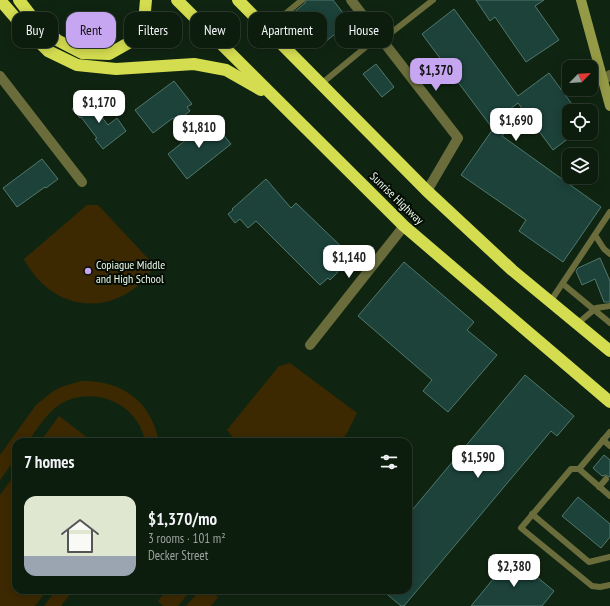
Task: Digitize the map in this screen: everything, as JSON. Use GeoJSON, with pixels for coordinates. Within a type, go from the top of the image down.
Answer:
{"type":"FeatureCollection","features":[{"type":"Feature","properties":{"kind":"highway"},"geometry":{"type":"LineString","coordinates":[[0,0],[19,22],[48,51],[77,65],[116,69],[194,64],[226,70],[274,98]]}},
{"type":"Feature","properties":{"kind":"highway"},"geometry":{"type":"LineString","coordinates":[[19,0],[32,17],[57,40],[82,53],[109,54],[132,42],[144,22],[146,0]]}},
{"type":"Feature","properties":{"kind":"highway","name":"Sunrise Highway"},"geometry":{"type":"LineString","coordinates":[[177,0],[404,226],[610,402]]}},
{"type":"Feature","properties":{"kind":"highway"},"geometry":{"type":"LineString","coordinates":[[238,0],[250,12]]}},
{"type":"Feature","properties":{"kind":"highway"},"geometry":{"type":"LineString","coordinates":[[243,0],[251,12]]}},
{"type":"Feature","properties":{"kind":"highway"},"geometry":{"type":"LineString","coordinates":[[286,48],[427,191],[512,270],[610,351]]}},
{"type":"Feature","properties":{"kind":"street"},"geometry":{"type":"LineString","coordinates":[[351,0],[360,12]]}},
{"type":"Feature","properties":{"kind":"street"},"geometry":{"type":"LineString","coordinates":[[581,0],[607,78],[610,106]]}},
{"type":"Feature","properties":{"kind":"street"},"geometry":{"type":"LineString","coordinates":[[388,48],[458,138],[427,191]]}},
{"type":"Feature","properties":{"kind":"street"},"geometry":{"type":"LineString","coordinates":[[0,76],[82,182]]}},
{"type":"Feature","properties":{"kind":"street"},"geometry":{"type":"LineString","coordinates":[[310,345],[404,226]]}},
{"type":"Feature","properties":{"kind":"lane"},"geometry":{"type":"LineString","coordinates":[[288,12],[302,0]]}},
{"type":"Feature","properties":{"kind":"lane"},"geometry":{"type":"LineString","coordinates":[[393,28],[432,0]]}},
{"type":"Feature","properties":{"kind":"lane"},"geometry":{"type":"LineString","coordinates":[[321,84],[367,48]]}},
{"type":"Feature","properties":{"kind":"lane"},"geometry":{"type":"LineString","coordinates":[[550,302],[610,212]]}},
{"type":"Feature","properties":{"kind":"lane"},"geometry":{"type":"LineString","coordinates":[[595,235],[604,249],[610,254]]}},
{"type":"Feature","properties":{"kind":"lane"},"geometry":{"type":"LineString","coordinates":[[563,284],[610,323]]}},
{"type":"Feature","properties":{"kind":"lane"},"geometry":{"type":"LineString","coordinates":[[577,324],[594,310],[605,306],[610,306]]}},
{"type":"Feature","properties":{"kind":"lane"},"geometry":{"type":"LineString","coordinates":[[579,469],[610,432]]}},
{"type":"Feature","properties":{"kind":"lane"},"geometry":{"type":"LineString","coordinates":[[603,440],[610,446]]}},
{"type":"Feature","properties":{"kind":"lane"},"geometry":{"type":"LineString","coordinates":[[610,496],[579,469],[571,469],[521,528],[592,586],[600,587],[610,585]]}},
{"type":"Feature","properties":{"kind":"lane"},"geometry":{"type":"LineString","coordinates":[[599,487],[606,479]]}},
{"type":"Feature","properties":{"kind":"lane"},"geometry":{"type":"LineString","coordinates":[[532,514],[589,562],[610,557]]}},
{"type":"Feature","properties":{"kind":"shaded area"},"geometry":{"type":"Polygon","coordinates":[[[87,205],[98,205],[155,266],[141,283],[124,295],[106,302],[87,303],[69,300],[52,291],[37,278],[24,259],[87,205]]]}},
{"type":"Feature","properties":{"kind":"shaded area"},"geometry":{"type":"Polygon","coordinates":[[[290,363],[357,413],[343,438],[234,438],[227,430],[279,366],[290,363]]]}},
{"type":"Feature","properties":{"kind":"shaded area"},"geometry":{"type":"Polygon","coordinates":[[[81,381],[109,384],[122,389],[142,404],[149,415],[158,438],[144,438],[141,428],[134,417],[124,408],[112,401],[99,397],[86,396],[72,399],[59,405],[42,422],[31,438],[12,438],[36,405],[52,392],[61,387],[81,381]]]}},
{"type":"Feature","properties":{"kind":"shaded area"},"geometry":{"type":"Polygon","coordinates":[[[59,416],[88,438],[43,438],[59,416]]]}},
{"type":"Feature","properties":{"kind":"shaded area"},"geometry":{"type":"Polygon","coordinates":[[[12,438],[12,464],[0,480],[0,455],[12,438]]]}},
{"type":"Feature","properties":{"kind":"shaded area"},"geometry":{"type":"Polygon","coordinates":[[[12,478],[12,594],[44,594],[35,606],[0,606],[0,495],[12,478]]]}},
{"type":"Feature","properties":{"kind":"shaded area"},"geometry":{"type":"Polygon","coordinates":[[[53,594],[70,594],[61,606],[44,606],[53,594]]]}},
{"type":"Feature","properties":{"kind":"shaded area"},"geometry":{"type":"Polygon","coordinates":[[[164,594],[188,594],[178,606],[163,606],[158,601],[164,594]]]}},
{"type":"Feature","properties":{"kind":"shaded area"},"geometry":{"type":"Polygon","coordinates":[[[196,594],[214,594],[218,597],[211,606],[186,606],[196,594]]]}},
{"type":"Feature","properties":{"kind":"building"},"geometry":{"type":"Polygon","coordinates":[[[306,0],[333,0],[342,12],[335,12],[335,34],[327,40],[327,12],[294,12],[305,3],[306,0]]]}},
{"type":"Feature","properties":{"kind":"building"},"geometry":{"type":"Polygon","coordinates":[[[476,0],[544,0],[535,6],[559,40],[526,62],[495,17],[490,21],[476,0]]]}},
{"type":"Feature","properties":{"kind":"building"},"geometry":{"type":"Polygon","coordinates":[[[454,9],[518,96],[549,73],[562,91],[562,96],[566,96],[572,104],[562,104],[562,140],[566,140],[553,150],[518,103],[502,115],[502,129],[505,133],[502,136],[562,179],[562,184],[569,184],[601,207],[563,262],[519,231],[526,220],[461,175],[493,129],[422,34],[454,9]]]}},
{"type":"Feature","properties":{"kind":"building"},"geometry":{"type":"Polygon","coordinates":[[[376,64],[394,87],[382,97],[363,74],[376,64]]]}},
{"type":"Feature","properties":{"kind":"building"},"geometry":{"type":"Polygon","coordinates":[[[174,81],[192,104],[187,107],[190,111],[176,122],[173,118],[153,133],[135,110],[174,81]]]}},
{"type":"Feature","properties":{"kind":"building"},"geometry":{"type":"Polygon","coordinates":[[[86,99],[108,125],[117,118],[126,131],[103,149],[95,139],[97,138],[81,117],[80,118],[72,109],[86,99]]]}},
{"type":"Feature","properties":{"kind":"building"},"geometry":{"type":"Polygon","coordinates":[[[211,120],[231,144],[187,179],[168,154],[211,120]]]}},
{"type":"Feature","properties":{"kind":"building"},"geometry":{"type":"Polygon","coordinates":[[[42,159],[58,179],[17,207],[3,188],[42,159]]]}},
{"type":"Feature","properties":{"kind":"building"},"geometry":{"type":"Polygon","coordinates":[[[266,179],[291,208],[296,203],[351,256],[337,270],[338,272],[330,280],[328,278],[320,285],[256,221],[248,228],[240,219],[235,223],[228,214],[266,179]]]}},
{"type":"Feature","properties":{"kind":"building"},"geometry":{"type":"Polygon","coordinates":[[[600,258],[610,281],[610,302],[604,302],[595,279],[582,285],[576,271],[578,268],[600,258]]]}},
{"type":"Feature","properties":{"kind":"building"},"geometry":{"type":"Polygon","coordinates":[[[404,262],[474,322],[467,330],[497,355],[448,412],[423,391],[432,380],[358,316],[404,262]]]}},
{"type":"Feature","properties":{"kind":"building"},"geometry":{"type":"Polygon","coordinates":[[[525,375],[574,416],[557,436],[551,431],[404,606],[401,606],[387,594],[412,594],[412,510],[525,375]]]}},
{"type":"Feature","properties":{"kind":"building"},"geometry":{"type":"Polygon","coordinates":[[[604,455],[610,460],[610,477],[606,475],[602,476],[593,468],[604,455]]]}},
{"type":"Feature","properties":{"kind":"building"},"geometry":{"type":"Polygon","coordinates":[[[578,497],[610,524],[610,537],[601,548],[562,516],[578,497]]]}},
{"type":"Feature","properties":{"kind":"building"},"geometry":{"type":"Polygon","coordinates":[[[509,554],[554,591],[542,606],[471,606],[503,567],[500,565],[509,554]]]}},
{"type":"Feature","properties":{"kind":"place","name":"Copiague Middle and High School"},"geometry":{"type":"Point","coordinates":[88,271]}}]}
